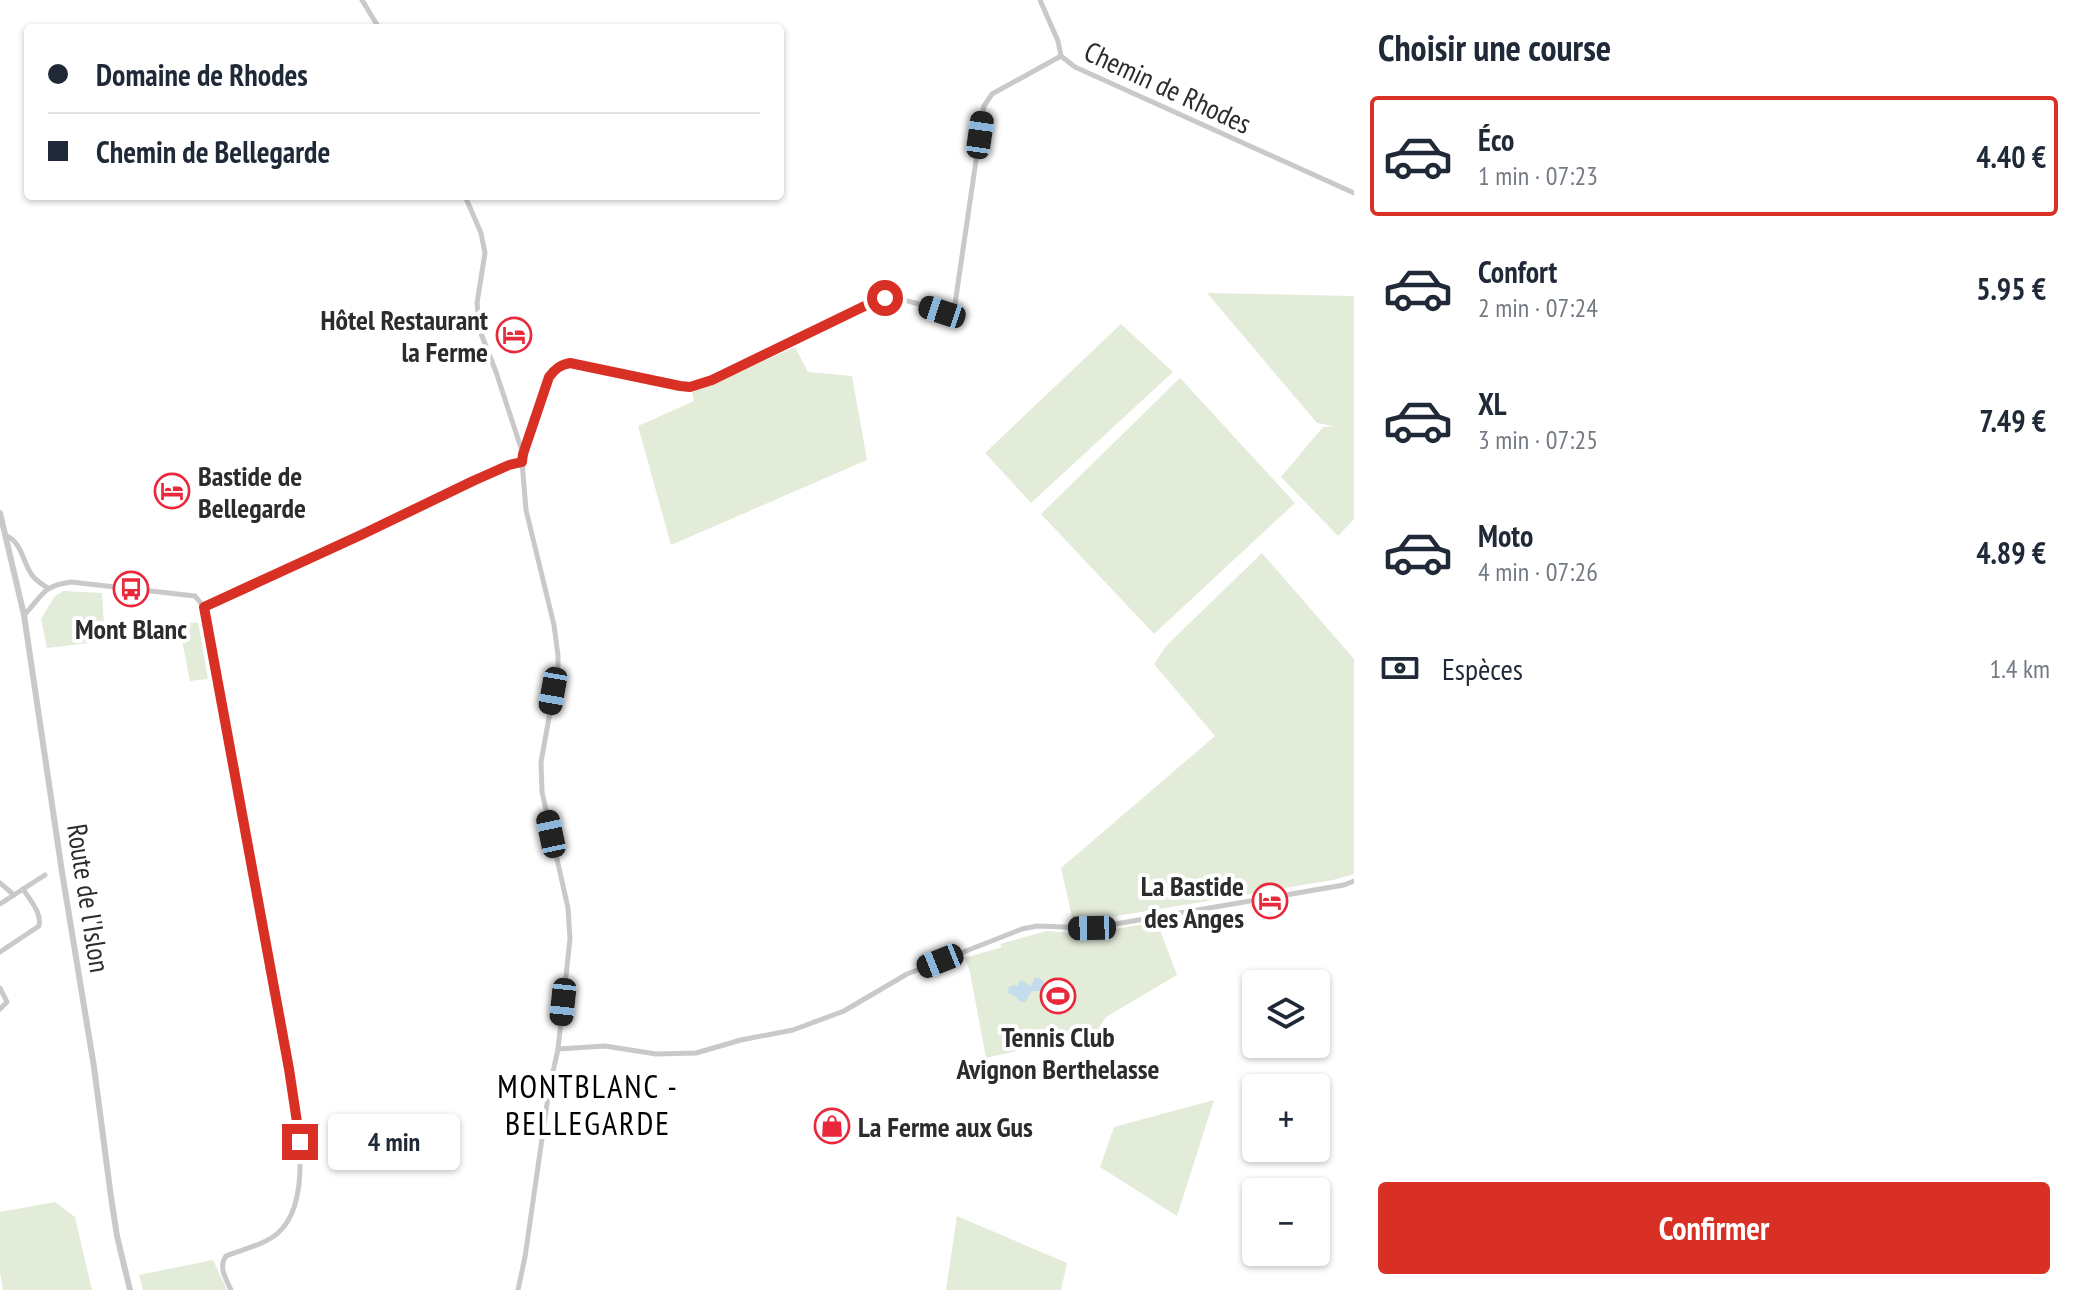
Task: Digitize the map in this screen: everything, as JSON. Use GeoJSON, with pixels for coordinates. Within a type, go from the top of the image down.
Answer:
{"type":"FeatureCollection","features":[{"type":"Feature","properties":{"kind":"street"},"geometry":{"type":"LineString","coordinates":[[362,0],[377,24]]}},
{"type":"Feature","properties":{"kind":"street"},"geometry":{"type":"LineString","coordinates":[[1040,0],[1058,41],[1061,56]]}},
{"type":"Feature","properties":{"kind":"street","name":"Chemin de Rhodes"},"geometry":{"type":"LineString","coordinates":[[518,1290],[558,1049],[570,923],[540,775],[558,656],[554,625],[526,510],[522,462],[549,377],[562,365],[570,363],[690,387],[712,380],[885,298],[901,299],[942,312],[952,309],[984,106],[992,94],[1061,56],[1075,67],[1354,193]]}},
{"type":"Feature","properties":{"kind":"street"},"geometry":{"type":"LineString","coordinates":[[467,200],[484,243],[477,303],[480,331],[523,454]]}},
{"type":"Feature","properties":{"kind":"street"},"geometry":{"type":"LineString","coordinates":[[204,607],[509,465],[522,462]]}},
{"type":"Feature","properties":{"kind":"street","name":"Route de l'Islon"},"geometry":{"type":"LineString","coordinates":[[0,513],[24,615],[117,1236],[130,1290]]}},
{"type":"Feature","properties":{"kind":"street"},"geometry":{"type":"LineString","coordinates":[[7,536],[16,542],[33,578],[48,588]]}},
{"type":"Feature","properties":{"kind":"street"},"geometry":{"type":"LineString","coordinates":[[24,615],[48,588],[71,582],[195,596],[204,607],[289,1069],[301,1158],[294,1206],[281,1231],[223,1260],[222,1268],[231,1290]]}},
{"type":"Feature","properties":{"kind":"street"},"geometry":{"type":"LineString","coordinates":[[0,904],[45,875]]}},
{"type":"Feature","properties":{"kind":"street"},"geometry":{"type":"LineString","coordinates":[[558,1049],[605,1046],[656,1054],[696,1053],[806,1026],[861,1002],[907,974],[1022,929],[1037,926],[1092,928],[1354,881]]}},
{"type":"Feature","properties":{"kind":"street"},"geometry":{"type":"LineString","coordinates":[[0,883],[14,895]]}},
{"type":"Feature","properties":{"kind":"street"},"geometry":{"type":"LineString","coordinates":[[0,952],[39,926],[39,914],[23,889]]}},
{"type":"Feature","properties":{"kind":"street"},"geometry":{"type":"LineString","coordinates":[[0,988],[7,1002],[0,1009]]}},
{"type":"Feature","properties":{"kind":"green space"},"geometry":{"type":"Polygon","coordinates":[[[1207,293],[1354,296],[1354,519],[1338,536],[1281,477],[1323,427],[1333,426],[1317,423],[1207,293]]]}},
{"type":"Feature","properties":{"kind":"green space"},"geometry":{"type":"Polygon","coordinates":[[[1121,324],[1173,372],[1031,503],[985,453],[1121,324]]]}},
{"type":"Feature","properties":{"kind":"green space"},"geometry":{"type":"Polygon","coordinates":[[[795,347],[808,372],[852,376],[867,460],[671,545],[638,426],[694,401],[692,392],[795,347]]]}},
{"type":"Feature","properties":{"kind":"green space"},"geometry":{"type":"Polygon","coordinates":[[[1180,378],[1295,503],[1154,634],[1041,514],[1180,378]]]}},
{"type":"Feature","properties":{"kind":"green space"},"geometry":{"type":"Polygon","coordinates":[[[1262,553],[1354,659],[1354,874],[1087,921],[1072,917],[1061,868],[1215,736],[1154,664],[1167,645],[1262,553]]]}},
{"type":"Feature","properties":{"kind":"green space"},"geometry":{"type":"Polygon","coordinates":[[[64,591],[102,593],[105,641],[47,648],[41,619],[55,596],[64,591]]]}},
{"type":"Feature","properties":{"kind":"green space"},"geometry":{"type":"Polygon","coordinates":[[[198,622],[208,679],[190,681],[179,625],[198,622]]]}},
{"type":"Feature","properties":{"kind":"green space","name":"Tennis Club Avignon Berthelasse"},"geometry":{"type":"Polygon","coordinates":[[[1157,922],[1177,975],[1106,1017],[1096,1033],[986,1058],[965,958],[1047,931],[1085,934],[1157,922]]]}},
{"type":"Feature","properties":{"kind":"green space"},"geometry":{"type":"Polygon","coordinates":[[[1214,1100],[1177,1216],[1100,1167],[1114,1127],[1214,1100]]]}},
{"type":"Feature","properties":{"kind":"green space"},"geometry":{"type":"Polygon","coordinates":[[[55,1202],[75,1217],[92,1290],[3,1290],[0,1212],[55,1202]]]}},
{"type":"Feature","properties":{"kind":"green space"},"geometry":{"type":"Polygon","coordinates":[[[957,1216],[1067,1263],[1061,1290],[946,1290],[957,1216]]]}},
{"type":"Feature","properties":{"kind":"green space"},"geometry":{"type":"Polygon","coordinates":[[[213,1260],[227,1290],[143,1290],[139,1275],[213,1260]]]}},
{"type":"Feature","properties":{"kind":"water"},"geometry":{"type":"Polygon","coordinates":[[[1035,977],[1043,980],[1045,988],[1032,991],[1025,1002],[1008,993],[1009,987],[1018,986],[1021,980],[1031,986],[1035,977]]]}},
{"type":"Feature","properties":{"kind":"place","name":"Hôtel Restaurant la Ferme"},"geometry":{"type":"Point","coordinates":[514,335]}},
{"type":"Feature","properties":{"kind":"place","name":"Bastide de Bellegarde"},"geometry":{"type":"Point","coordinates":[172,491]}},
{"type":"Feature","properties":{"kind":"place","name":"Mont Blanc"},"geometry":{"type":"Point","coordinates":[131,589]}},
{"type":"Feature","properties":{"kind":"place","name":"La Bastide des Anges"},"geometry":{"type":"Point","coordinates":[1270,901]}},
{"type":"Feature","properties":{"kind":"place","name":"Tennis Club Avignon Berthelasse"},"geometry":{"type":"Point","coordinates":[1058,996]}},
{"type":"Feature","properties":{"kind":"place","name":"La Ferme aux Gus"},"geometry":{"type":"Point","coordinates":[832,1126]}},
{"type":"Feature","properties":{"kind":"district","name":"MONTBLANC - BELLEGARDE"},"geometry":{"type":"Point","coordinates":[588,1104]}},
{"type":"Feature","properties":{"kind":"route"},"geometry":{"type":"LineString","coordinates":[[300,1142],[204,607],[473,481],[522,462],[549,377],[562,365],[570,363],[690,387],[712,380],[885,298]]}}]}
